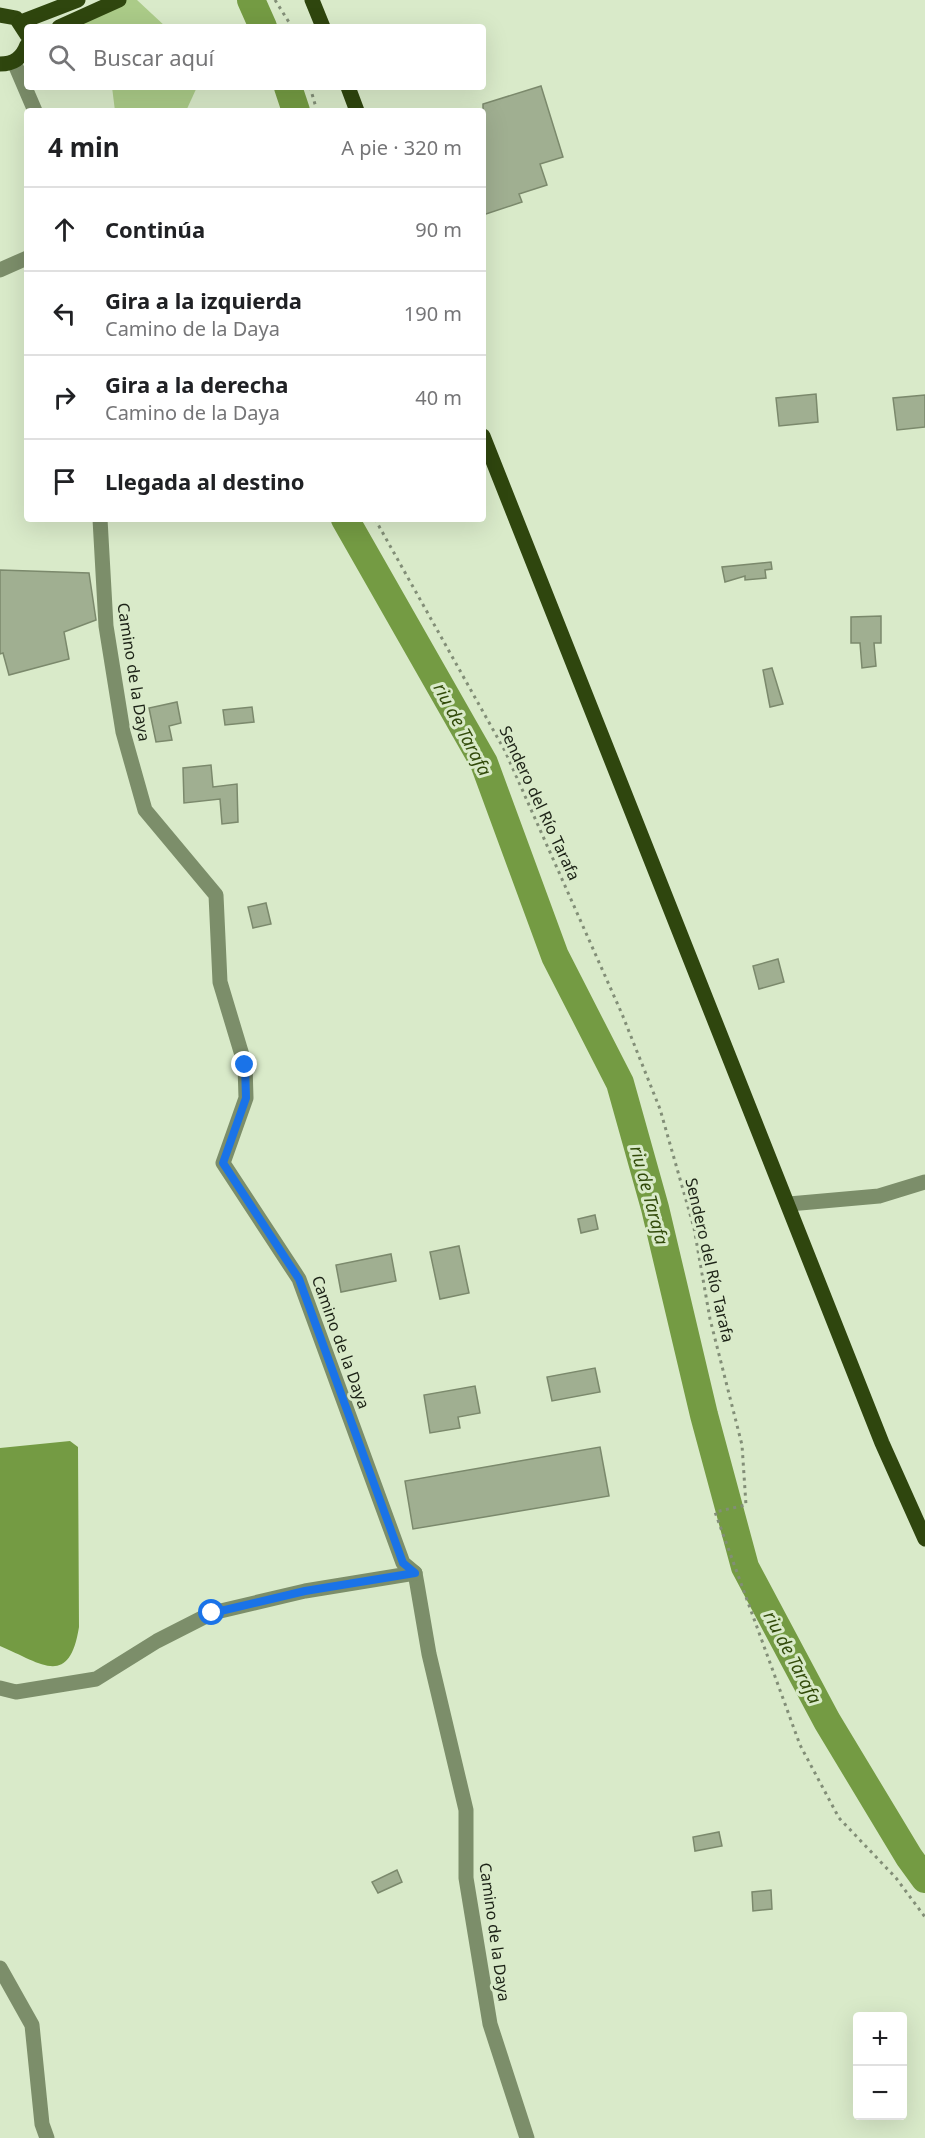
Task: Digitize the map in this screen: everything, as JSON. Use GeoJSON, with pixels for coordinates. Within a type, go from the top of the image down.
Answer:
{"type":"FeatureCollection","features":[{"type":"Feature","properties":{"kind":"main road"},"geometry":{"type":"LineString","coordinates":[[33,24],[78,0]]}},
{"type":"Feature","properties":{"kind":"main road"},"geometry":{"type":"LineString","coordinates":[[66,24],[119,0]]}},
{"type":"Feature","properties":{"kind":"main road"},"geometry":{"type":"LineString","coordinates":[[312,0],[322,24]]}},
{"type":"Feature","properties":{"kind":"main road"},"geometry":{"type":"LineString","coordinates":[[322,0],[329,24]]}},
{"type":"Feature","properties":{"kind":"main road"},"geometry":{"type":"LineString","coordinates":[[0,15],[10,16],[24,29]]}},
{"type":"Feature","properties":{"kind":"main road"},"geometry":{"type":"LineString","coordinates":[[7,63],[20,57],[24,50]]}},
{"type":"Feature","properties":{"kind":"main road"},"geometry":{"type":"LineString","coordinates":[[349,90],[356,108]]}},
{"type":"Feature","properties":{"kind":"main road"},"geometry":{"type":"LineString","coordinates":[[486,444],[882,1443],[925,1539]]}},
{"type":"Feature","properties":{"kind":"street"},"geometry":{"type":"LineString","coordinates":[[7,63],[33,108]]}},
{"type":"Feature","properties":{"kind":"street"},"geometry":{"type":"LineString","coordinates":[[0,270],[24,261]]}},
{"type":"Feature","properties":{"kind":"street","name":"Camino de la Daya"},"geometry":{"type":"LineString","coordinates":[[100,522],[106,626],[123,732],[145,810],[216,895],[220,982],[245,1065],[246,1098],[223,1163],[299,1279],[403,1563],[415,1573],[429,1654],[466,1810],[466,1878],[490,2024],[527,2138]]}},
{"type":"Feature","properties":{"kind":"street"},"geometry":{"type":"LineString","coordinates":[[789,1204],[879,1196],[925,1182]]}},
{"type":"Feature","properties":{"kind":"street"},"geometry":{"type":"LineString","coordinates":[[0,1688],[16,1692],[96,1679],[157,1641],[212,1613],[305,1591],[415,1573]]}},
{"type":"Feature","properties":{"kind":"street"},"geometry":{"type":"LineString","coordinates":[[0,1968],[32,2025],[42,2124],[47,2138]]}},
{"type":"Feature","properties":{"kind":"path"},"geometry":{"type":"LineString","coordinates":[[275,0],[290,24]]}},
{"type":"Feature","properties":{"kind":"path"},"geometry":{"type":"LineString","coordinates":[[311,90],[316,108]]}},
{"type":"Feature","properties":{"kind":"path","name":"Sendero del Río Tarafa"},"geometry":{"type":"LineString","coordinates":[[377,522],[505,751],[622,1014],[660,1109],[694,1228],[710,1319],[742,1445],[746,1505],[715,1512],[800,1745],[839,1818],[896,1878],[925,1917]]}},
{"type":"Feature","properties":{"kind":"shaded area"},"geometry":{"type":"Polygon","coordinates":[[[119,0],[137,0],[163,24],[69,24],[119,0]]]}},
{"type":"Feature","properties":{"kind":"shaded area"},"geometry":{"type":"Polygon","coordinates":[[[112,90],[196,90],[187,108],[115,108],[112,90]]]}},
{"type":"Feature","properties":{"kind":"shaded area"},"geometry":{"type":"Polygon","coordinates":[[[70,1441],[78,1447],[79,1627],[68,1659],[60,1665],[51,1666],[40,1664],[0,1646],[0,1448],[70,1441]]]}},
{"type":"Feature","properties":{"kind":"building"},"geometry":{"type":"Polygon","coordinates":[[[541,86],[563,157],[540,164],[547,185],[519,194],[522,202],[486,214],[486,108],[483,108],[483,104],[541,86]]]}},
{"type":"Feature","properties":{"kind":"building"},"geometry":{"type":"Polygon","coordinates":[[[816,394],[818,422],[779,426],[776,398],[816,394]]]}},
{"type":"Feature","properties":{"kind":"building"},"geometry":{"type":"Polygon","coordinates":[[[925,395],[925,427],[897,430],[893,398],[925,395]]]}},
{"type":"Feature","properties":{"kind":"building"},"geometry":{"type":"Polygon","coordinates":[[[771,562],[772,569],[765,570],[766,578],[745,580],[745,576],[725,582],[722,567],[771,562]]]}},
{"type":"Feature","properties":{"kind":"building"},"geometry":{"type":"Polygon","coordinates":[[[0,570],[89,573],[96,620],[64,632],[69,659],[9,675],[3,653],[0,654],[0,570]]]}},
{"type":"Feature","properties":{"kind":"building"},"geometry":{"type":"Polygon","coordinates":[[[881,616],[881,643],[874,643],[876,666],[862,668],[860,643],[851,643],[851,617],[881,616]]]}},
{"type":"Feature","properties":{"kind":"building"},"geometry":{"type":"Polygon","coordinates":[[[772,668],[783,704],[770,707],[763,670],[772,668]]]}},
{"type":"Feature","properties":{"kind":"building"},"geometry":{"type":"Polygon","coordinates":[[[177,702],[181,723],[169,726],[172,740],[156,742],[149,708],[177,702]]]}},
{"type":"Feature","properties":{"kind":"building"},"geometry":{"type":"Polygon","coordinates":[[[252,707],[254,722],[225,725],[223,710],[252,707]]]}},
{"type":"Feature","properties":{"kind":"building"},"geometry":{"type":"Polygon","coordinates":[[[211,765],[213,787],[237,784],[238,822],[222,824],[220,799],[184,803],[183,768],[211,765]]]}},
{"type":"Feature","properties":{"kind":"building"},"geometry":{"type":"Polygon","coordinates":[[[266,903],[271,924],[253,928],[248,907],[266,903]]]}},
{"type":"Feature","properties":{"kind":"building"},"geometry":{"type":"Polygon","coordinates":[[[778,959],[784,982],[759,989],[753,966],[778,959]]]}},
{"type":"Feature","properties":{"kind":"building"},"geometry":{"type":"Polygon","coordinates":[[[595,1215],[598,1229],[581,1233],[578,1219],[595,1215]]]}},
{"type":"Feature","properties":{"kind":"building"},"geometry":{"type":"Polygon","coordinates":[[[459,1246],[469,1293],[440,1299],[430,1252],[459,1246]]]}},
{"type":"Feature","properties":{"kind":"building"},"geometry":{"type":"Polygon","coordinates":[[[391,1254],[396,1281],[341,1292],[336,1265],[391,1254]]]}},
{"type":"Feature","properties":{"kind":"building"},"geometry":{"type":"Polygon","coordinates":[[[595,1368],[600,1392],[552,1401],[547,1377],[595,1368]]]}},
{"type":"Feature","properties":{"kind":"building"},"geometry":{"type":"Polygon","coordinates":[[[475,1386],[480,1413],[458,1417],[460,1428],[430,1433],[424,1395],[475,1386]]]}},
{"type":"Feature","properties":{"kind":"building"},"geometry":{"type":"Polygon","coordinates":[[[600,1447],[609,1496],[413,1529],[405,1481],[600,1447]]]}},
{"type":"Feature","properties":{"kind":"building"},"geometry":{"type":"Polygon","coordinates":[[[719,1832],[722,1846],[695,1851],[693,1837],[719,1832]]]}},
{"type":"Feature","properties":{"kind":"building"},"geometry":{"type":"Polygon","coordinates":[[[397,1870],[402,1882],[378,1893],[372,1882],[397,1870]]]}},
{"type":"Feature","properties":{"kind":"building"},"geometry":{"type":"Polygon","coordinates":[[[771,1890],[772,1909],[753,1911],[752,1892],[771,1890]]]}},
{"type":"Feature","properties":{"kind":"waterway","name":"riu de Tarafa"},"geometry":{"type":"LineString","coordinates":[[251,0],[262,24]]}},
{"type":"Feature","properties":{"kind":"waterway","name":"riu de Tarafa"},"geometry":{"type":"LineString","coordinates":[[289,90],[295,108]]}},
{"type":"Feature","properties":{"kind":"waterway","name":"riu de Tarafa"},"geometry":{"type":"LineString","coordinates":[[347,522],[484,763],[555,956],[620,1083],[655,1208],[704,1415],[745,1567],[827,1721],[909,1857],[925,1879]]}},
{"type":"Feature","properties":{"kind":"route"},"geometry":{"type":"LineString","coordinates":[[212,1613],[305,1591],[415,1573],[403,1563],[299,1279],[223,1163],[246,1098],[245,1065]]}}]}
